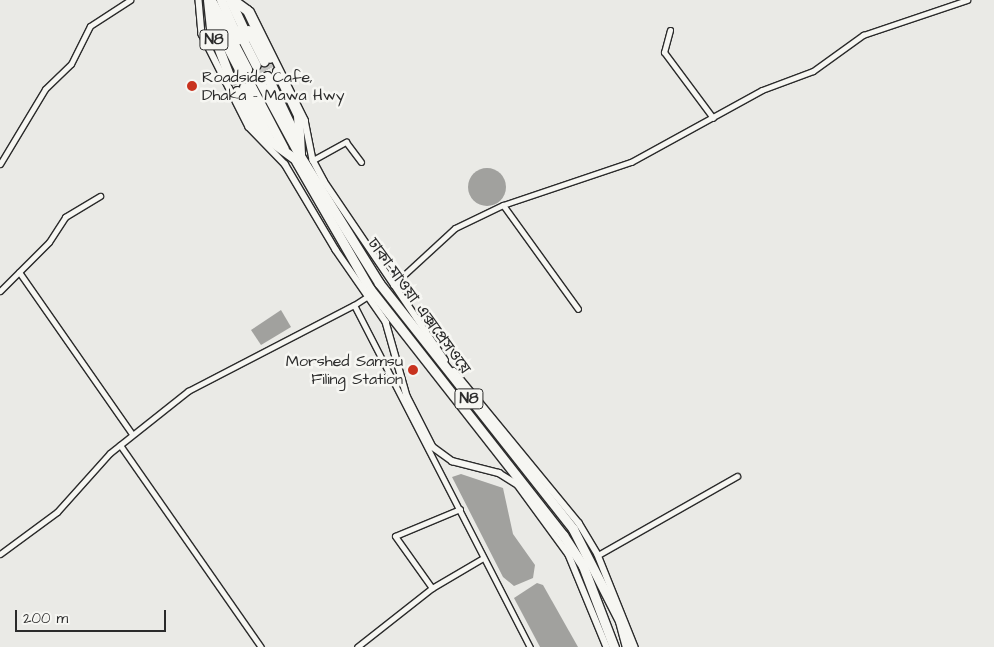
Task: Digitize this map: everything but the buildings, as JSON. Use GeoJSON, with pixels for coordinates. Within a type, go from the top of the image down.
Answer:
{"type":"FeatureCollection","features":[{"type":"Feature","properties":{"kind":"highway","name":"N8"},"geometry":{"type":"LineString","coordinates":[[221,0],[250,68]]}},
{"type":"Feature","properties":{"kind":"highway","name":"N8"},"geometry":{"type":"LineString","coordinates":[[225,0],[250,68]]}},
{"type":"Feature","properties":{"kind":"highway","name":"N8"},"geometry":{"type":"LineString","coordinates":[[235,1],[250,68]]}},
{"type":"Feature","properties":{"kind":"highway","name":"N8"},"geometry":{"type":"LineString","coordinates":[[207,5],[250,68]]}},
{"type":"Feature","properties":{"kind":"highway","name":"N8"},"geometry":{"type":"LineString","coordinates":[[207,5],[250,68]]}},
{"type":"Feature","properties":{"kind":"highway","name":"N8"},"geometry":{"type":"LineString","coordinates":[[207,5],[211,28],[250,68]]}},
{"type":"Feature","properties":{"kind":"highway","name":"ঢাকা-মাওয়া এক্সপ্রেসওয়ে"},"geometry":{"type":"LineString","coordinates":[[257,81],[298,128],[298,152]]}},
{"type":"Feature","properties":{"kind":"highway","name":"ঢাকা-মাওয়া এক্সপ্রেসওয়ে"},"geometry":{"type":"LineString","coordinates":[[257,81],[267,138],[282,149],[298,152]]}},
{"type":"Feature","properties":{"kind":"highway","name":"ঢাকা-মাওয়া এক্সপ্রেসওয়ে"},"geometry":{"type":"LineString","coordinates":[[257,81],[282,149]]}},
{"type":"Feature","properties":{"kind":"highway","name":"ঢাকা-মাওয়া এক্সপ্রেসওয়ে"},"geometry":{"type":"LineString","coordinates":[[257,81],[298,152],[379,283],[573,529],[620,621],[627,647]]}},
{"type":"Feature","properties":{"kind":"highway","name":"ঢাকা-মাওয়া এক্সপ্রেসওয়ে"},"geometry":{"type":"LineString","coordinates":[[257,81],[298,152],[370,289],[563,535],[583,566],[614,647]]}},
{"type":"Feature","properties":{"kind":"street"},"geometry":{"type":"LineString","coordinates":[[0,164],[45,88],[71,64],[90,26],[130,0]]}},
{"type":"Feature","properties":{"kind":"street"},"geometry":{"type":"LineString","coordinates":[[393,285],[455,228],[503,205],[631,162],[762,90],[813,71],[863,35],[968,0]]}},
{"type":"Feature","properties":{"kind":"street"},"geometry":{"type":"LineString","coordinates":[[235,1],[254,15],[296,100],[313,160],[393,285],[456,374],[564,502],[598,555],[635,647]]}},
{"type":"Feature","properties":{"kind":"street"},"geometry":{"type":"LineString","coordinates":[[207,5],[202,34],[249,127],[290,172],[391,332],[407,396],[432,448],[452,461],[499,473],[518,485],[569,555],[607,647]]}},
{"type":"Feature","properties":{"kind":"street"},"geometry":{"type":"LineString","coordinates":[[670,30],[664,52],[712,118]]}},
{"type":"Feature","properties":{"kind":"street"},"geometry":{"type":"LineString","coordinates":[[313,160],[346,142],[361,162]]}},
{"type":"Feature","properties":{"kind":"street"},"geometry":{"type":"LineString","coordinates":[[0,291],[49,242],[65,218],[100,196]]}},
{"type":"Feature","properties":{"kind":"street"},"geometry":{"type":"LineString","coordinates":[[503,205],[578,309]]}},
{"type":"Feature","properties":{"kind":"street"},"geometry":{"type":"LineString","coordinates":[[19,272],[132,434]]}},
{"type":"Feature","properties":{"kind":"street"},"geometry":{"type":"LineString","coordinates":[[0,554],[56,512],[132,434],[188,391],[368,296]]}},
{"type":"Feature","properties":{"kind":"street"},"geometry":{"type":"LineString","coordinates":[[354,305],[530,647]]}},
{"type":"Feature","properties":{"kind":"street"},"geometry":{"type":"LineString","coordinates":[[120,445],[261,647]]}},
{"type":"Feature","properties":{"kind":"street"},"geometry":{"type":"LineString","coordinates":[[598,555],[737,476]]}},
{"type":"Feature","properties":{"kind":"street"},"geometry":{"type":"LineString","coordinates":[[432,588],[405,554],[396,534],[460,509]]}},
{"type":"Feature","properties":{"kind":"street"},"geometry":{"type":"LineString","coordinates":[[358,647],[432,588],[483,558]]}},
{"type":"Feature","properties":{"kind":"shaded area"},"geometry":{"type":"Polygon","coordinates":[[[487,168],[501,173],[506,187],[501,201],[487,206],[473,201],[468,187],[473,173],[487,168]]]}},
{"type":"Feature","properties":{"kind":"shaded area"},"geometry":{"type":"Polygon","coordinates":[[[281,310],[291,327],[261,345],[251,330],[281,310]]]}},
{"type":"Feature","properties":{"kind":"shaded area"},"geometry":{"type":"Polygon","coordinates":[[[461,474],[503,488],[513,534],[535,565],[533,578],[514,586],[503,577],[452,477],[461,474]]]}},
{"type":"Feature","properties":{"kind":"shaded area"},"geometry":{"type":"Polygon","coordinates":[[[537,583],[543,585],[578,647],[540,647],[514,598],[537,583]]]}},
{"type":"Feature","properties":{"kind":"tunnel"},"geometry":{"type":"LineString","coordinates":[[270,58],[277,71]]}},
{"type":"Feature","properties":{"kind":"tunnel"},"geometry":{"type":"LineString","coordinates":[[264,61],[270,74]]}},
{"type":"Feature","properties":{"kind":"tunnel"},"geometry":{"type":"LineString","coordinates":[[256,65],[263,78]]}},
{"type":"Feature","properties":{"kind":"tunnel"},"geometry":{"type":"LineString","coordinates":[[243,71],[250,84]]}},
{"type":"Feature","properties":{"kind":"tunnel"},"geometry":{"type":"LineString","coordinates":[[233,76],[240,89]]}},
{"type":"Feature","properties":{"kind":"place","name":"Roadside Cafe, Dhaka - Mawa Hwy"},"geometry":{"type":"Point","coordinates":[192,86]}},
{"type":"Feature","properties":{"kind":"place","name":"Morshed Samsu Filing Station"},"geometry":{"type":"Point","coordinates":[413,370]}}]}
